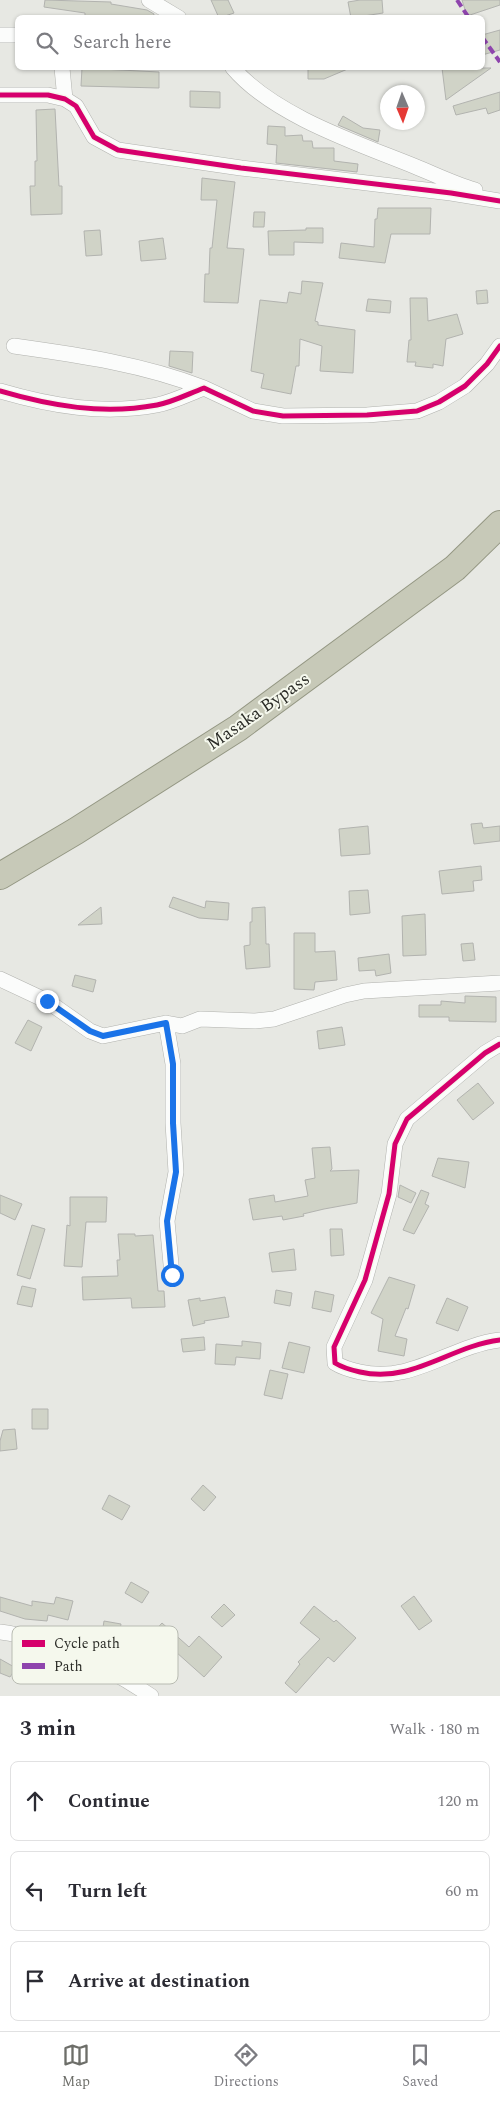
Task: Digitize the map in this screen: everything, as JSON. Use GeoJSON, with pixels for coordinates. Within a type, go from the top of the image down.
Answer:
{"type":"FeatureCollection","features":[{"type":"Feature","properties":{"kind":"highway","name":"Masaka Bypass"},"geometry":{"type":"LineString","coordinates":[[0,876],[76,831],[238,728],[455,568],[500,524]]}},
{"type":"Feature","properties":{"kind":"street"},"geometry":{"type":"LineString","coordinates":[[150,0],[174,15]]}},
{"type":"Feature","properties":{"kind":"street"},"geometry":{"type":"LineString","coordinates":[[0,35],[15,35]]}},
{"type":"Feature","properties":{"kind":"street"},"geometry":{"type":"LineString","coordinates":[[62,70],[65,99]]}},
{"type":"Feature","properties":{"kind":"street"},"geometry":{"type":"LineString","coordinates":[[235,70],[245,82],[266,98],[320,126],[361,145],[462,186],[500,199]]}},
{"type":"Feature","properties":{"kind":"street"},"geometry":{"type":"LineString","coordinates":[[0,95],[48,95],[65,99],[76,106],[94,137],[118,150],[241,168],[500,199]]}},
{"type":"Feature","properties":{"kind":"street"},"geometry":{"type":"LineString","coordinates":[[14,346],[66,353],[174,376],[253,411],[283,416],[367,415],[417,411],[438,402],[465,386],[487,364],[500,346]]}},
{"type":"Feature","properties":{"kind":"street"},"geometry":{"type":"LineString","coordinates":[[0,391],[68,408],[118,410],[158,405],[204,388]]}},
{"type":"Feature","properties":{"kind":"street"},"geometry":{"type":"LineString","coordinates":[[0,980],[47,1001],[90,1031],[103,1036],[166,1023],[182,1026],[200,1019],[255,1021],[274,1019],[345,995],[364,991],[500,983]]}},
{"type":"Feature","properties":{"kind":"street"},"geometry":{"type":"LineString","coordinates":[[166,1023],[173,1064],[173,1123],[176,1172],[167,1221],[172,1275]]}},
{"type":"Feature","properties":{"kind":"street"},"geometry":{"type":"LineString","coordinates":[[500,1044],[485,1053],[407,1119],[399,1131],[394,1144],[389,1194],[365,1280],[358,1300],[334,1347],[333,1355],[335,1363],[342,1368],[375,1375],[398,1374],[416,1369],[482,1342],[500,1340]]}},
{"type":"Feature","properties":{"kind":"street"},"geometry":{"type":"LineString","coordinates":[[132,1684],[151,1696]]}},
{"type":"Feature","properties":{"kind":"building"},"geometry":{"type":"Polygon","coordinates":[[[45,0],[111,2],[111,4],[147,10],[154,14],[85,15],[85,13],[44,7],[45,0]]]}},
{"type":"Feature","properties":{"kind":"building"},"geometry":{"type":"Polygon","coordinates":[[[211,0],[228,0],[234,13],[218,15],[211,0]]]}},
{"type":"Feature","properties":{"kind":"building"},"geometry":{"type":"Polygon","coordinates":[[[382,0],[383,13],[350,15],[348,2],[382,0]]]}},
{"type":"Feature","properties":{"kind":"building"},"geometry":{"type":"Polygon","coordinates":[[[462,0],[500,0],[500,5],[467,15],[462,0]]]}},
{"type":"Feature","properties":{"kind":"building"},"geometry":{"type":"Polygon","coordinates":[[[500,30],[500,50],[485,54],[485,34],[500,30]]]}},
{"type":"Feature","properties":{"kind":"building"},"geometry":{"type":"Polygon","coordinates":[[[485,68],[491,68],[446,100],[442,70],[485,70],[485,68]]]}},
{"type":"Feature","properties":{"kind":"building"},"geometry":{"type":"Polygon","coordinates":[[[82,70],[159,72],[159,88],[81,86],[82,70]]]}},
{"type":"Feature","properties":{"kind":"building"},"geometry":{"type":"Polygon","coordinates":[[[308,70],[345,70],[324,79],[308,79],[308,70]]]}},
{"type":"Feature","properties":{"kind":"building"},"geometry":{"type":"Polygon","coordinates":[[[190,91],[220,92],[220,108],[190,107],[190,91]]]}},
{"type":"Feature","properties":{"kind":"building"},"geometry":{"type":"Polygon","coordinates":[[[500,92],[500,110],[488,114],[486,108],[456,115],[453,106],[500,92]]]}},
{"type":"Feature","properties":{"kind":"building"},"geometry":{"type":"Polygon","coordinates":[[[55,109],[59,186],[62,186],[62,214],[31,215],[30,186],[35,186],[35,161],[37,161],[36,110],[55,109]]]}},
{"type":"Feature","properties":{"kind":"building"},"geometry":{"type":"Polygon","coordinates":[[[343,116],[363,128],[380,130],[378,142],[338,125],[343,116]]]}},
{"type":"Feature","properties":{"kind":"building"},"geometry":{"type":"Polygon","coordinates":[[[268,126],[285,127],[285,136],[302,135],[303,141],[312,141],[313,148],[334,148],[334,161],[358,164],[357,172],[276,163],[277,145],[267,144],[268,126]]]}},
{"type":"Feature","properties":{"kind":"building"},"geometry":{"type":"Polygon","coordinates":[[[202,178],[235,182],[227,248],[244,249],[238,303],[204,302],[205,274],[209,274],[210,248],[212,248],[217,200],[201,200],[202,178]]]}},
{"type":"Feature","properties":{"kind":"building"},"geometry":{"type":"Polygon","coordinates":[[[378,208],[431,208],[430,234],[391,234],[385,263],[339,258],[341,243],[374,247],[375,219],[377,219],[378,208]]]}},
{"type":"Feature","properties":{"kind":"building"},"geometry":{"type":"Polygon","coordinates":[[[254,212],[265,212],[264,227],[253,227],[254,212]]]}},
{"type":"Feature","properties":{"kind":"building"},"geometry":{"type":"Polygon","coordinates":[[[306,228],[323,228],[323,243],[294,242],[294,255],[269,255],[268,231],[306,230],[306,228]]]}},
{"type":"Feature","properties":{"kind":"building"},"geometry":{"type":"Polygon","coordinates":[[[100,230],[102,255],[86,256],[84,231],[100,230]]]}},
{"type":"Feature","properties":{"kind":"building"},"geometry":{"type":"Polygon","coordinates":[[[163,238],[166,259],[141,261],[139,241],[163,238]]]}},
{"type":"Feature","properties":{"kind":"building"},"geometry":{"type":"Polygon","coordinates":[[[302,281],[323,283],[315,321],[318,322],[318,325],[355,330],[353,373],[320,371],[322,346],[300,339],[299,366],[296,366],[291,394],[261,388],[264,374],[251,371],[260,300],[287,303],[289,292],[301,294],[302,281]]]}},
{"type":"Feature","properties":{"kind":"building"},"geometry":{"type":"Polygon","coordinates":[[[487,290],[488,303],[477,304],[476,291],[487,290]]]}},
{"type":"Feature","properties":{"kind":"building"},"geometry":{"type":"Polygon","coordinates":[[[410,298],[427,298],[428,321],[457,314],[463,334],[446,339],[443,366],[433,364],[433,368],[415,366],[416,362],[407,362],[409,340],[411,340],[410,298]]]}},
{"type":"Feature","properties":{"kind":"building"},"geometry":{"type":"Polygon","coordinates":[[[368,299],[391,301],[390,313],[366,311],[368,299]]]}},
{"type":"Feature","properties":{"kind":"building"},"geometry":{"type":"Polygon","coordinates":[[[170,351],[193,352],[192,373],[169,366],[170,351]]]}},
{"type":"Feature","properties":{"kind":"building"},"geometry":{"type":"Polygon","coordinates":[[[482,823],[483,828],[500,826],[500,841],[474,844],[471,824],[482,823]]]}},
{"type":"Feature","properties":{"kind":"building"},"geometry":{"type":"Polygon","coordinates":[[[368,826],[370,854],[341,856],[339,829],[368,826]]]}},
{"type":"Feature","properties":{"kind":"building"},"geometry":{"type":"Polygon","coordinates":[[[481,866],[482,880],[473,881],[474,891],[442,894],[439,871],[481,866]]]}},
{"type":"Feature","properties":{"kind":"building"},"geometry":{"type":"Polygon","coordinates":[[[368,890],[370,913],[350,915],[349,891],[368,890]]]}},
{"type":"Feature","properties":{"kind":"building"},"geometry":{"type":"Polygon","coordinates":[[[173,897],[205,908],[206,901],[229,903],[228,920],[199,918],[169,907],[173,897]]]}},
{"type":"Feature","properties":{"kind":"building"},"geometry":{"type":"Polygon","coordinates":[[[101,907],[102,924],[78,925],[101,907]]]}},
{"type":"Feature","properties":{"kind":"building"},"geometry":{"type":"Polygon","coordinates":[[[265,907],[266,944],[269,944],[270,967],[246,969],[244,946],[250,945],[252,908],[265,907]]]}},
{"type":"Feature","properties":{"kind":"building"},"geometry":{"type":"Polygon","coordinates":[[[425,914],[426,955],[403,956],[402,916],[425,914]]]}},
{"type":"Feature","properties":{"kind":"building"},"geometry":{"type":"Polygon","coordinates":[[[294,933],[315,933],[315,952],[335,951],[337,980],[315,982],[314,990],[294,989],[294,933]]]}},
{"type":"Feature","properties":{"kind":"building"},"geometry":{"type":"Polygon","coordinates":[[[473,943],[475,960],[463,961],[461,944],[473,943]]]}},
{"type":"Feature","properties":{"kind":"building"},"geometry":{"type":"Polygon","coordinates":[[[389,954],[391,973],[376,976],[375,970],[359,971],[358,958],[389,954]]]}},
{"type":"Feature","properties":{"kind":"building"},"geometry":{"type":"Polygon","coordinates":[[[75,975],[96,980],[93,992],[72,986],[75,975]]]}},
{"type":"Feature","properties":{"kind":"building"},"geometry":{"type":"Polygon","coordinates":[[[465,996],[496,997],[496,1022],[449,1021],[449,1017],[419,1017],[419,1005],[441,1005],[441,1001],[465,1003],[465,996]]]}},
{"type":"Feature","properties":{"kind":"building"},"geometry":{"type":"Polygon","coordinates":[[[28,1020],[42,1027],[31,1051],[15,1043],[28,1020]]]}},
{"type":"Feature","properties":{"kind":"building"},"geometry":{"type":"Polygon","coordinates":[[[342,1027],[345,1045],[319,1049],[317,1031],[342,1027]]]}},
{"type":"Feature","properties":{"kind":"building"},"geometry":{"type":"Polygon","coordinates":[[[478,1083],[494,1103],[473,1120],[457,1100],[478,1083]]]}},
{"type":"Feature","properties":{"kind":"building"},"geometry":{"type":"Polygon","coordinates":[[[330,1147],[332,1169],[330,1171],[359,1170],[357,1203],[324,1209],[303,1214],[304,1216],[283,1220],[282,1216],[253,1220],[249,1199],[274,1195],[275,1202],[308,1196],[305,1180],[315,1178],[312,1148],[330,1147]]]}},
{"type":"Feature","properties":{"kind":"building"},"geometry":{"type":"Polygon","coordinates":[[[438,1158],[469,1162],[465,1188],[432,1176],[438,1158]]]}},
{"type":"Feature","properties":{"kind":"building"},"geometry":{"type":"Polygon","coordinates":[[[400,1185],[416,1193],[411,1203],[398,1197],[400,1185]]]}},
{"type":"Feature","properties":{"kind":"building"},"geometry":{"type":"Polygon","coordinates":[[[421,1190],[429,1193],[425,1204],[429,1206],[414,1234],[403,1230],[421,1190]]]}},
{"type":"Feature","properties":{"kind":"building"},"geometry":{"type":"Polygon","coordinates":[[[0,1195],[22,1204],[15,1220],[0,1213],[0,1195]]]}},
{"type":"Feature","properties":{"kind":"building"},"geometry":{"type":"Polygon","coordinates":[[[70,1197],[107,1197],[106,1222],[86,1222],[82,1267],[64,1266],[67,1225],[70,1226],[70,1197]]]}},
{"type":"Feature","properties":{"kind":"building"},"geometry":{"type":"Polygon","coordinates":[[[32,1225],[45,1229],[30,1279],[17,1275],[32,1225]]]}},
{"type":"Feature","properties":{"kind":"building"},"geometry":{"type":"Polygon","coordinates":[[[330,1229],[342,1229],[344,1255],[331,1256],[330,1229]]]}},
{"type":"Feature","properties":{"kind":"building"},"geometry":{"type":"Polygon","coordinates":[[[118,1234],[135,1234],[135,1236],[153,1235],[158,1291],[164,1291],[165,1307],[132,1308],[131,1298],[83,1300],[82,1277],[118,1276],[117,1260],[120,1260],[118,1234]]]}},
{"type":"Feature","properties":{"kind":"building"},"geometry":{"type":"Polygon","coordinates":[[[294,1249],[296,1270],[272,1272],[269,1253],[294,1249]]]}},
{"type":"Feature","properties":{"kind":"building"},"geometry":{"type":"Polygon","coordinates":[[[389,1277],[415,1285],[408,1309],[406,1308],[395,1336],[407,1339],[404,1356],[378,1351],[383,1319],[371,1313],[389,1277]]]}},
{"type":"Feature","properties":{"kind":"building"},"geometry":{"type":"Polygon","coordinates":[[[22,1286],[36,1289],[32,1307],[17,1304],[22,1286]]]}},
{"type":"Feature","properties":{"kind":"building"},"geometry":{"type":"Polygon","coordinates":[[[276,1290],[292,1293],[290,1306],[274,1303],[276,1290]]]}},
{"type":"Feature","properties":{"kind":"building"},"geometry":{"type":"Polygon","coordinates":[[[315,1291],[334,1295],[331,1312],[312,1308],[315,1291]]]}},
{"type":"Feature","properties":{"kind":"building"},"geometry":{"type":"Polygon","coordinates":[[[225,1297],[229,1317],[204,1321],[205,1323],[193,1326],[188,1300],[200,1298],[200,1301],[225,1297]]]}},
{"type":"Feature","properties":{"kind":"building"},"geometry":{"type":"Polygon","coordinates":[[[447,1298],[468,1307],[458,1331],[436,1323],[447,1298]]]}},
{"type":"Feature","properties":{"kind":"building"},"geometry":{"type":"Polygon","coordinates":[[[204,1337],[205,1350],[183,1352],[181,1339],[204,1337]]]}},
{"type":"Feature","properties":{"kind":"building"},"geometry":{"type":"Polygon","coordinates":[[[242,1341],[261,1343],[260,1359],[236,1357],[235,1365],[215,1364],[216,1344],[242,1346],[242,1341]]]}},
{"type":"Feature","properties":{"kind":"building"},"geometry":{"type":"Polygon","coordinates":[[[289,1342],[310,1347],[304,1373],[282,1368],[289,1342]]]}},
{"type":"Feature","properties":{"kind":"building"},"geometry":{"type":"Polygon","coordinates":[[[270,1370],[288,1374],[282,1399],[264,1395],[270,1370]]]}},
{"type":"Feature","properties":{"kind":"building"},"geometry":{"type":"Polygon","coordinates":[[[32,1409],[48,1409],[48,1429],[32,1429],[32,1409]]]}},
{"type":"Feature","properties":{"kind":"building"},"geometry":{"type":"Polygon","coordinates":[[[15,1429],[17,1449],[0,1451],[3,1430],[15,1429]]]}},
{"type":"Feature","properties":{"kind":"building"},"geometry":{"type":"Polygon","coordinates":[[[203,1485],[216,1497],[204,1511],[191,1499],[203,1485]]]}},
{"type":"Feature","properties":{"kind":"building"},"geometry":{"type":"Polygon","coordinates":[[[109,1495],[130,1506],[122,1520],[102,1509],[109,1495]]]}},
{"type":"Feature","properties":{"kind":"building"},"geometry":{"type":"Polygon","coordinates":[[[131,1582],[149,1592],[142,1603],[125,1593],[131,1582]]]}},
{"type":"Feature","properties":{"kind":"building"},"geometry":{"type":"Polygon","coordinates":[[[414,1596],[432,1621],[419,1630],[401,1606],[414,1596]]]}},
{"type":"Feature","properties":{"kind":"building"},"geometry":{"type":"Polygon","coordinates":[[[0,1597],[32,1606],[32,1601],[54,1604],[56,1597],[73,1601],[68,1620],[48,1615],[47,1621],[25,1619],[0,1611],[0,1597]]]}},
{"type":"Feature","properties":{"kind":"building"},"geometry":{"type":"Polygon","coordinates":[[[224,1604],[235,1615],[222,1627],[211,1617],[224,1604]]]}},
{"type":"Feature","properties":{"kind":"building"},"geometry":{"type":"Polygon","coordinates":[[[314,1606],[334,1622],[336,1620],[356,1638],[334,1662],[328,1657],[296,1693],[285,1683],[300,1664],[298,1662],[320,1639],[300,1623],[314,1606]]]}},
{"type":"Feature","properties":{"kind":"building"},"geometry":{"type":"Polygon","coordinates":[[[104,1621],[121,1624],[121,1626],[103,1626],[104,1621]]]}},
{"type":"Feature","properties":{"kind":"building"},"geometry":{"type":"Polygon","coordinates":[[[199,1636],[222,1657],[204,1677],[178,1654],[178,1637],[189,1647],[199,1636]]]}},
{"type":"Feature","properties":{"kind":"building"},"geometry":{"type":"Polygon","coordinates":[[[0,1659],[12,1666],[10,1677],[0,1673],[0,1659]]]}},
{"type":"Feature","properties":{"kind":"marked path"},"geometry":{"type":"LineString","coordinates":[[457,0],[467,15]]}},
{"type":"Feature","properties":{"kind":"marked path"},"geometry":{"type":"LineString","coordinates":[[485,41],[500,62]]}},
{"type":"Feature","properties":{"kind":"cycle path"},"geometry":{"type":"LineString","coordinates":[[0,95],[48,95],[65,99],[76,106],[94,137],[118,150],[241,168],[451,193],[500,201]]}},
{"type":"Feature","properties":{"kind":"cycle path"},"geometry":{"type":"LineString","coordinates":[[0,391],[58,405],[97,409],[137,408],[157,405],[204,388],[253,411],[283,416],[367,415],[417,411],[439,402],[465,386],[487,364],[500,346]]}},
{"type":"Feature","properties":{"kind":"cycle path"},"geometry":{"type":"LineString","coordinates":[[500,1044],[485,1053],[407,1119],[395,1144],[389,1194],[365,1280],[334,1347],[335,1363],[347,1369],[360,1372],[397,1373],[431,1363],[464,1349],[500,1340]]}},
{"type":"Feature","properties":{"kind":"route"},"geometry":{"type":"LineString","coordinates":[[47,1001],[90,1031],[103,1036],[166,1023],[173,1064],[173,1123],[176,1172],[167,1221],[172,1275]]}}]}
